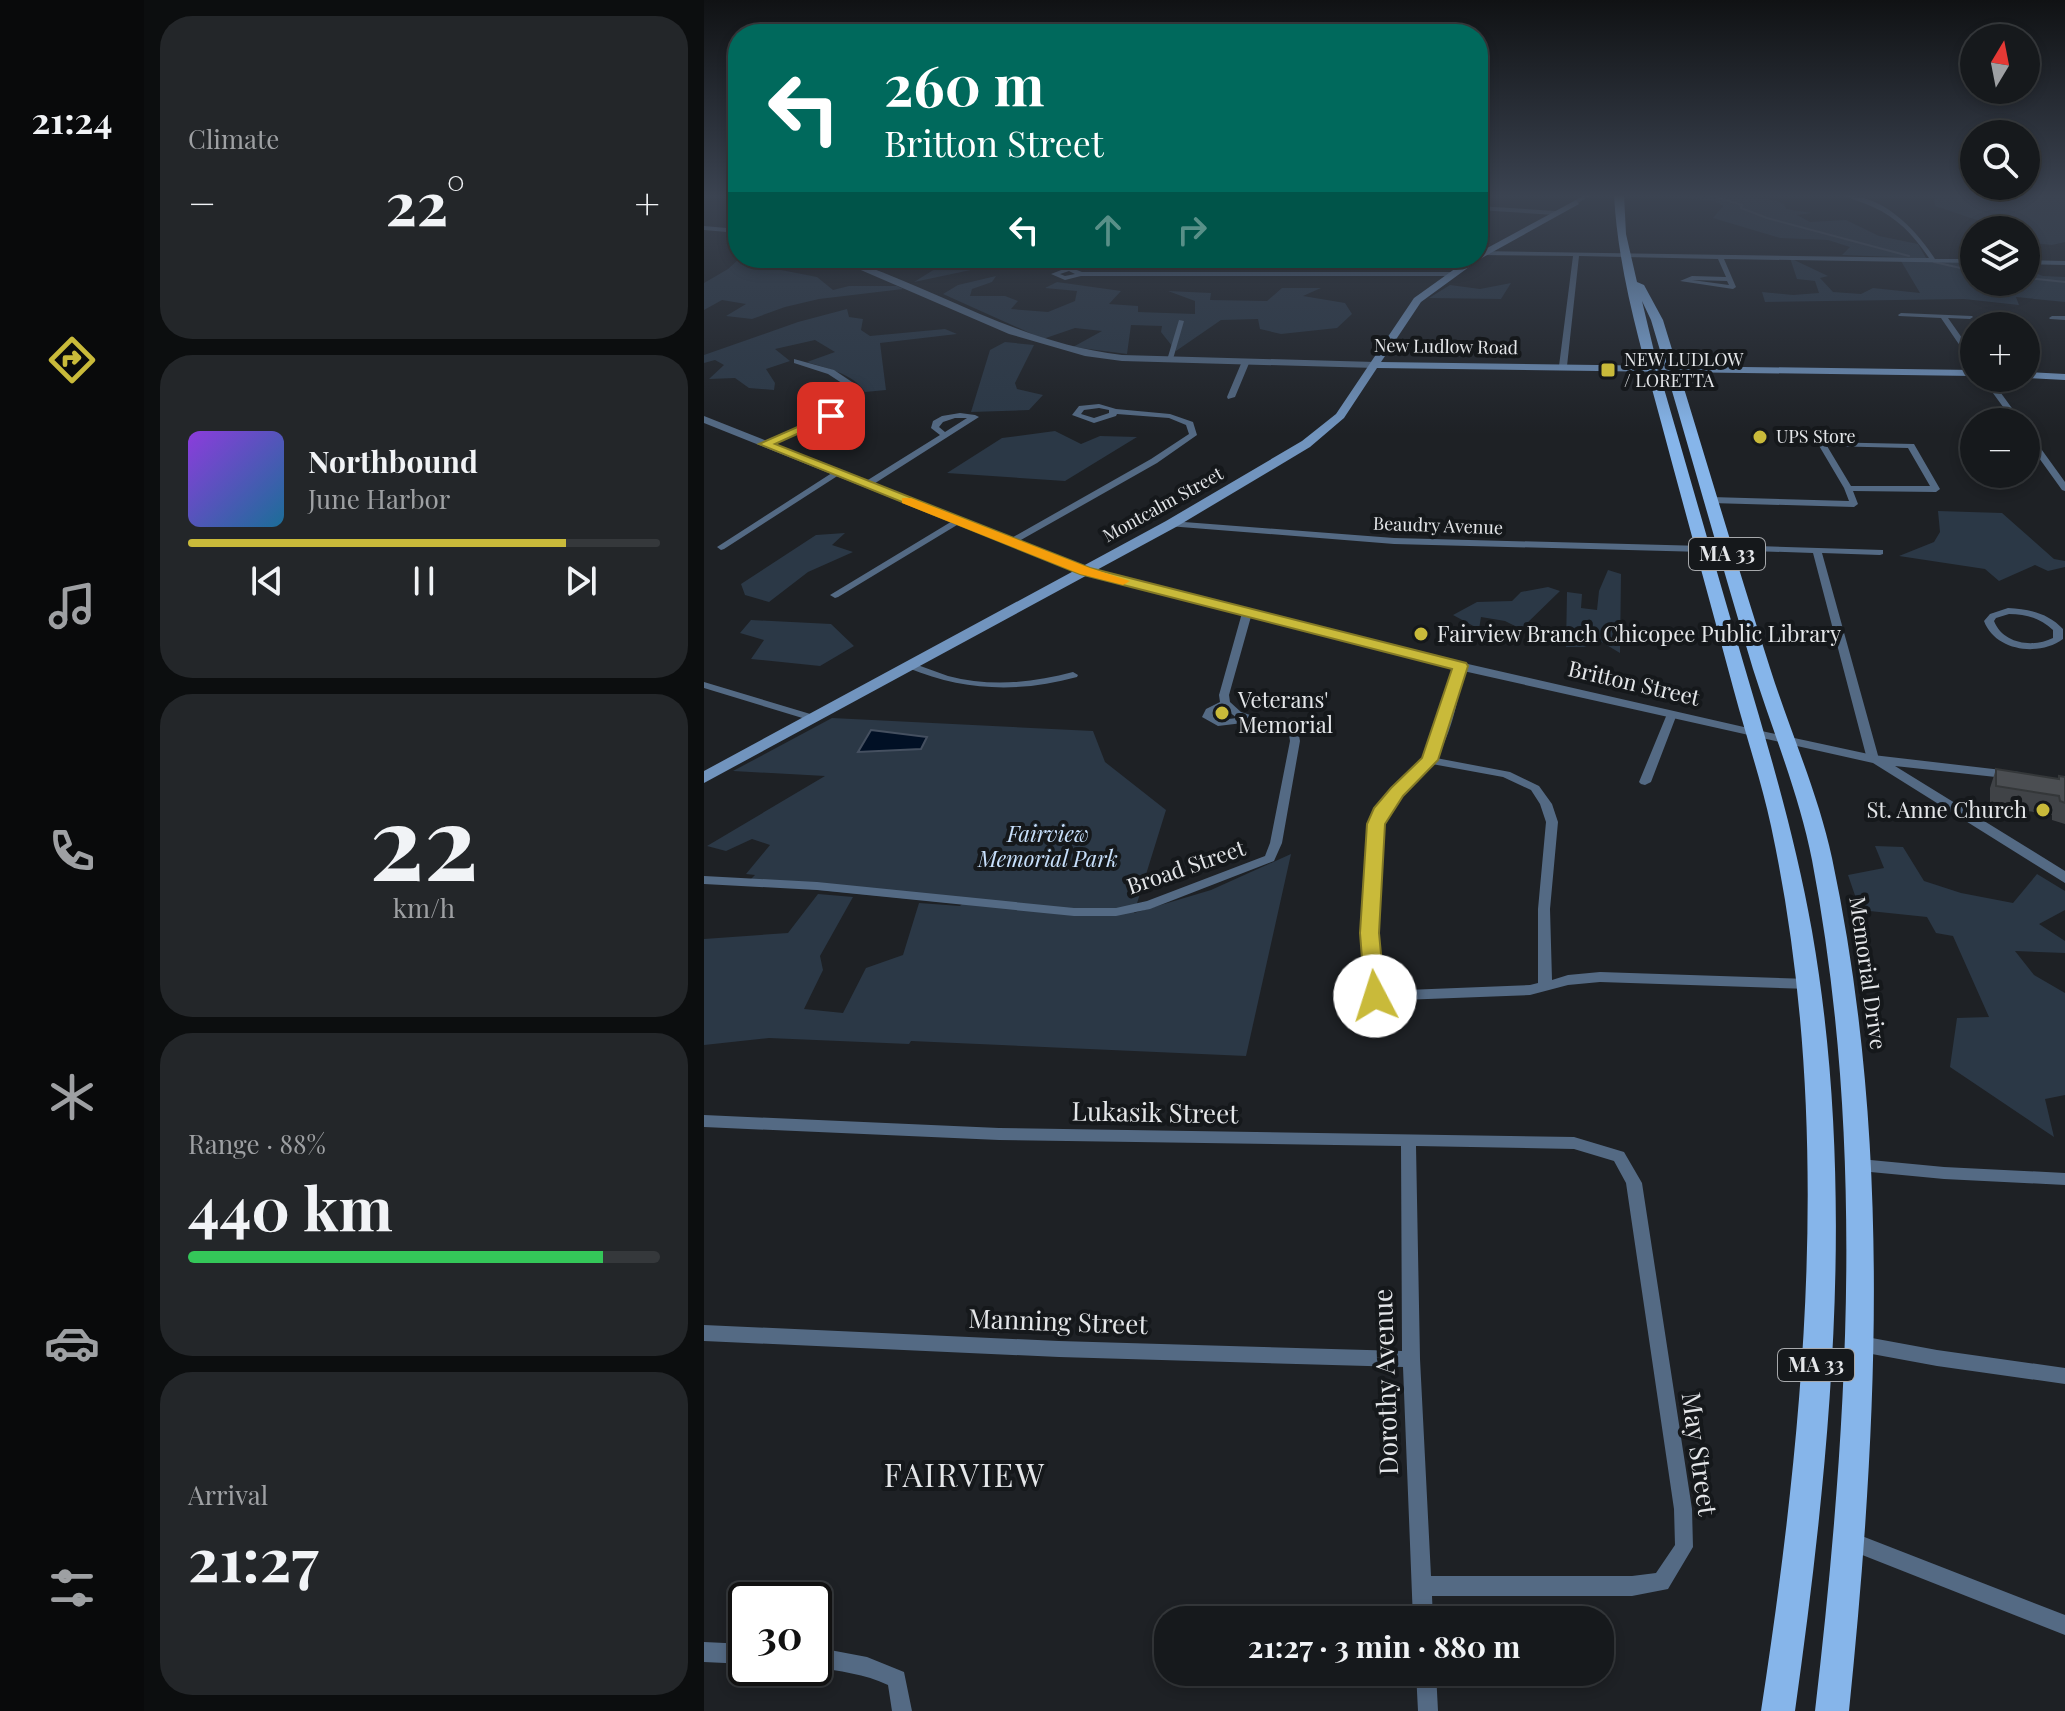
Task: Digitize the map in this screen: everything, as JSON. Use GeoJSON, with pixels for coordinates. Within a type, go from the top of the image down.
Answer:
{"type":"FeatureCollection","features":[{"type":"Feature","properties":{"kind":"main road","name":"Montcalm Street"},"geometry":{"type":"LineString","coordinates":[[704,778],[1171,524],[1328,428],[1341,415],[1419,298],[1450,275]]}},
{"type":"Feature","properties":{"kind":"main road","name":"Memorial Drive"},"geometry":{"type":"LineString","coordinates":[[1630,275],[1652,368],[1757,734],[1791,869],[1810,984],[1820,1112],[1820,1290],[1808,1466],[1778,1711]]}},
{"type":"Feature","properties":{"kind":"main road","name":"Memorial Drive"},"geometry":{"type":"LineString","coordinates":[[1630,275],[1650,303],[1813,822],[1833,916],[1849,1027],[1860,1165],[1863,1259],[1861,1344],[1849,1540],[1832,1711]]}},
{"type":"Feature","properties":{"kind":"main road","name":"New Ludlow Road"},"geometry":{"type":"LineString","coordinates":[[1375,365],[1960,373]]}},
{"type":"Feature","properties":{"kind":"main road"},"geometry":{"type":"LineString","coordinates":[[2040,376],[2065,377]]}},
{"type":"Feature","properties":{"kind":"street","name":"New Ludlow Road"},"geometry":{"type":"LineString","coordinates":[[881,275],[1056,347],[1100,356],[1375,365]]}},
{"type":"Feature","properties":{"kind":"street"},"geometry":{"type":"LineString","coordinates":[[1563,366],[1574,275]]}},
{"type":"Feature","properties":{"kind":"street"},"geometry":{"type":"LineString","coordinates":[[1727,275],[1733,287],[1683,281],[1692,278],[1729,279]]}},
{"type":"Feature","properties":{"kind":"street"},"geometry":{"type":"LineString","coordinates":[[1901,315],[1960,317]]}},
{"type":"Feature","properties":{"kind":"street"},"geometry":{"type":"LineString","coordinates":[[1943,316],[1960,340]]}},
{"type":"Feature","properties":{"kind":"street"},"geometry":{"type":"LineString","coordinates":[[2052,318],[2065,318]]}},
{"type":"Feature","properties":{"kind":"street"},"geometry":{"type":"LineString","coordinates":[[1169,359],[1181,321]]}},
{"type":"Feature","properties":{"kind":"street"},"geometry":{"type":"LineString","coordinates":[[765,444],[831,416],[855,394],[855,388],[831,372],[797,361]]}},
{"type":"Feature","properties":{"kind":"street"},"geometry":{"type":"LineString","coordinates":[[1231,397],[1246,361]]}},
{"type":"Feature","properties":{"kind":"street"},"geometry":{"type":"LineString","coordinates":[[1011,542],[1154,461],[1193,435],[1190,424],[1178,418],[1114,411]]}},
{"type":"Feature","properties":{"kind":"street","name":"Britton Street"},"geometry":{"type":"LineString","coordinates":[[704,419],[1085,571],[1460,666],[1757,734],[1873,759],[2030,777]]}},
{"type":"Feature","properties":{"kind":"street"},"geometry":{"type":"LineString","coordinates":[[1711,500],[1854,504],[1817,431]]}},
{"type":"Feature","properties":{"kind":"street"},"geometry":{"type":"LineString","coordinates":[[866,485],[945,435]]}},
{"type":"Feature","properties":{"kind":"street"},"geometry":{"type":"LineString","coordinates":[[1822,444],[1911,446],[1936,489],[1848,488]]}},
{"type":"Feature","properties":{"kind":"street"},"geometry":{"type":"LineString","coordinates":[[2040,453],[2065,488]]}},
{"type":"Feature","properties":{"kind":"street"},"geometry":{"type":"LineString","coordinates":[[721,547],[838,473]]}},
{"type":"Feature","properties":{"kind":"street"},"geometry":{"type":"LineString","coordinates":[[835,595],[959,520]]}},
{"type":"Feature","properties":{"kind":"street","name":"Beaudry Avenue"},"geometry":{"type":"LineString","coordinates":[[1171,524],[1394,541],[1704,549]]}},
{"type":"Feature","properties":{"kind":"street"},"geometry":{"type":"LineString","coordinates":[[1726,548],[1880,552]]}},
{"type":"Feature","properties":{"kind":"street"},"geometry":{"type":"LineString","coordinates":[[1817,552],[1873,759],[2065,878]]}},
{"type":"Feature","properties":{"kind":"street"},"geometry":{"type":"LineString","coordinates":[[2002,612],[2021,612],[2041,617],[2062,629],[2058,639],[2051,644],[2027,645],[2001,637],[1992,631],[1989,621],[2002,612]]}},
{"type":"Feature","properties":{"kind":"street"},"geometry":{"type":"LineString","coordinates":[[1247,613],[1224,695],[1225,703],[1237,714],[1252,719]]}},
{"type":"Feature","properties":{"kind":"street"},"geometry":{"type":"LineString","coordinates":[[912,666],[954,682],[1041,684],[1073,675]]}},
{"type":"Feature","properties":{"kind":"street"},"geometry":{"type":"LineString","coordinates":[[1460,666],[1430,760],[1383,808],[1376,824],[1369,933],[1375,996],[1530,990],[1600,977],[1810,984]]}},
{"type":"Feature","properties":{"kind":"street"},"geometry":{"type":"LineString","coordinates":[[704,685],[813,718]]}},
{"type":"Feature","properties":{"kind":"street"},"geometry":{"type":"LineString","coordinates":[[1225,703],[1210,711],[1209,720],[1230,723],[1252,719]]}},
{"type":"Feature","properties":{"kind":"street"},"geometry":{"type":"LineString","coordinates":[[1645,782],[1672,714]]}},
{"type":"Feature","properties":{"kind":"street","name":"Broad Street"},"geometry":{"type":"LineString","coordinates":[[704,880],[817,886],[1074,912],[1116,912],[1150,905],[1270,858],[1276,843],[1294,733],[1284,727],[1252,719]]}},
{"type":"Feature","properties":{"kind":"street"},"geometry":{"type":"LineString","coordinates":[[1430,760],[1506,774],[1535,788],[1546,804],[1552,822],[1544,909],[1545,985]]}},
{"type":"Feature","properties":{"kind":"street","name":"Lukasik Street"},"geometry":{"type":"LineString","coordinates":[[704,1121],[999,1134],[1574,1143],[1604,1152]]}},
{"type":"Feature","properties":{"kind":"street","name":"Dorothy Avenue"},"geometry":{"type":"LineString","coordinates":[[1408,1142],[1411,1359],[1423,1606]]}},
{"type":"Feature","properties":{"kind":"street","name":"May Street"},"geometry":{"type":"LineString","coordinates":[[1422,1586],[1632,1586],[1661,1582],[1684,1547],[1683,1509],[1634,1183],[1619,1156],[1604,1152]]}},
{"type":"Feature","properties":{"kind":"street"},"geometry":{"type":"LineString","coordinates":[[1860,1165],[2065,1179]]}},
{"type":"Feature","properties":{"kind":"street","name":"Manning Street"},"geometry":{"type":"LineString","coordinates":[[704,1333],[1059,1349],[1411,1359]]}},
{"type":"Feature","properties":{"kind":"street"},"geometry":{"type":"LineString","coordinates":[[1861,1344],[2065,1376]]}},
{"type":"Feature","properties":{"kind":"street"},"geometry":{"type":"LineString","coordinates":[[1849,1540],[2065,1625]]}},
{"type":"Feature","properties":{"kind":"street"},"geometry":{"type":"LineString","coordinates":[[704,1652],[728,1653]]}},
{"type":"Feature","properties":{"kind":"street"},"geometry":{"type":"LineString","coordinates":[[832,1660],[881,1670],[897,1679],[902,1711]]}},
{"type":"Feature","properties":{"kind":"street"},"geometry":{"type":"LineString","coordinates":[[1427,1686],[1428,1711]]}},
{"type":"Feature","properties":{"kind":"green space"},"geometry":{"type":"Polygon","coordinates":[[[718,275],[806,275],[817,277],[833,290],[849,286],[897,286],[903,289],[819,299],[752,319],[726,316],[746,304],[722,300],[704,310],[704,283],[718,275]]]}},
{"type":"Feature","properties":{"kind":"green space"},"geometry":{"type":"Polygon","coordinates":[[[926,275],[948,275],[914,282],[926,275]]]}},
{"type":"Feature","properties":{"kind":"green space"},"geometry":{"type":"Polygon","coordinates":[[[1796,275],[1826,275],[1828,276],[1820,278],[1833,292],[1861,294],[1873,288],[1920,293],[1909,275],[1960,275],[1960,296],[2040,296],[2040,275],[2065,277],[2065,302],[2016,297],[2019,305],[1964,299],[1765,302],[1762,292],[1793,295],[1819,293],[1815,281],[1797,279],[1796,275]]]}},
{"type":"Feature","properties":{"kind":"green space"},"geometry":{"type":"Polygon","coordinates":[[[996,276],[992,282],[972,289],[970,296],[1005,296],[1018,301],[1011,309],[1048,312],[1075,301],[1077,291],[1045,288],[1057,282],[1121,291],[1109,304],[1138,306],[1138,312],[1195,314],[1195,301],[1168,291],[1211,293],[1210,300],[1267,301],[1282,288],[1321,288],[1303,296],[1345,303],[1352,314],[1337,328],[1281,334],[1260,329],[1258,319],[1221,320],[1176,351],[1161,332],[1162,326],[1131,325],[1127,354],[1073,347],[1102,331],[1075,328],[1043,339],[943,294],[958,285],[996,276]]]}},
{"type":"Feature","properties":{"kind":"green space"},"geometry":{"type":"Polygon","coordinates":[[[1511,283],[1501,299],[1429,298],[1450,285],[1480,289],[1511,283]]]}},
{"type":"Feature","properties":{"kind":"green space"},"geometry":{"type":"Polygon","coordinates":[[[847,309],[849,317],[863,319],[861,330],[870,336],[945,329],[957,334],[880,343],[886,390],[865,392],[847,376],[807,362],[835,352],[815,340],[775,349],[790,361],[766,369],[775,383],[774,390],[749,388],[735,378],[709,379],[724,365],[715,360],[704,363],[704,355],[798,322],[847,309]]]}},
{"type":"Feature","properties":{"kind":"green space"},"geometry":{"type":"Polygon","coordinates":[[[1005,342],[1034,345],[1015,383],[1017,389],[1043,395],[1029,410],[971,412],[990,350],[1005,342]]]}},
{"type":"Feature","properties":{"kind":"green space"},"geometry":{"type":"Polygon","coordinates":[[[1055,431],[1081,444],[1100,436],[1137,437],[1065,481],[947,473],[1002,438],[1055,431]]]}},
{"type":"Feature","properties":{"kind":"green space"},"geometry":{"type":"Polygon","coordinates":[[[1938,511],[2002,513],[2054,559],[2065,561],[2065,567],[2048,571],[2035,565],[1999,581],[1985,569],[1899,556],[1934,542],[1940,532],[1938,511]]]}},
{"type":"Feature","properties":{"kind":"green space"},"geometry":{"type":"Polygon","coordinates":[[[845,533],[832,545],[853,552],[808,572],[769,602],[745,595],[741,584],[816,535],[845,533]]]}},
{"type":"Feature","properties":{"kind":"green space"},"geometry":{"type":"Polygon","coordinates":[[[1608,570],[1621,574],[1620,653],[1600,641],[1584,647],[1566,647],[1567,592],[1582,594],[1581,608],[1597,610],[1599,591],[1608,570]]]}},
{"type":"Feature","properties":{"kind":"green space"},"geometry":{"type":"Polygon","coordinates":[[[1548,587],[1560,591],[1521,629],[1505,621],[1481,617],[1479,629],[1453,615],[1477,602],[1512,601],[1521,592],[1548,587]]]}},
{"type":"Feature","properties":{"kind":"green space"},"geometry":{"type":"Polygon","coordinates":[[[751,620],[831,624],[854,646],[820,666],[751,659],[764,640],[740,633],[751,620]]]}},
{"type":"Feature","properties":{"kind":"green space","name":"Fairview Memorial Park"},"geometry":{"type":"Polygon","coordinates":[[[832,718],[1093,731],[1105,762],[1166,810],[1134,913],[1211,890],[1291,854],[1246,1056],[769,1038],[704,1045],[704,939],[788,933],[818,894],[853,897],[820,956],[823,970],[804,1009],[843,1013],[866,968],[903,955],[919,903],[962,904],[747,883],[755,875],[746,874],[770,845],[752,839],[726,851],[707,846],[825,776],[733,771],[832,718]]]}},
{"type":"Feature","properties":{"kind":"green space"},"geometry":{"type":"Polygon","coordinates":[[[1875,846],[1903,847],[1924,881],[1961,893],[2013,903],[2037,874],[2065,891],[2065,910],[2039,924],[2065,941],[2065,953],[2015,951],[2034,975],[2065,993],[2065,1095],[2045,1099],[2054,1137],[1950,1067],[1957,1018],[1989,1017],[1953,936],[1936,933],[1927,917],[1860,910],[1848,875],[1884,868],[1875,846]]]}},
{"type":"Feature","properties":{"kind":"shaded area"},"geometry":{"type":"Polygon","coordinates":[[[871,730],[927,737],[921,749],[858,752],[871,730]]]}},
{"type":"Feature","properties":{"kind":"building"},"geometry":{"type":"Polygon","coordinates":[[[1996,769],[2059,779],[2059,776],[2065,777],[2065,803],[2060,801],[2059,796],[1996,786],[1996,769]]]}},
{"type":"Feature","properties":{"kind":"waterway"},"geometry":{"type":"LineString","coordinates":[[2040,279],[2065,282]]}},
{"type":"Feature","properties":{"kind":"slow traffic"},"geometry":{"type":"LineString","coordinates":[[906,500],[1085,571],[1123,581]]}},
{"type":"Feature","properties":{"kind":"place","name":"NEW LUDLOW / LORETTA"},"geometry":{"type":"Point","coordinates":[1608,370]}},
{"type":"Feature","properties":{"kind":"place","name":"UPS Store"},"geometry":{"type":"Point","coordinates":[1760,437]}},
{"type":"Feature","properties":{"kind":"place","name":"Fairview Branch Chicopee Public Library"},"geometry":{"type":"Point","coordinates":[1421,634]}},
{"type":"Feature","properties":{"kind":"place","name":"Veterans' Memorial"},"geometry":{"type":"Point","coordinates":[1222,713]}},
{"type":"Feature","properties":{"kind":"place","name":"St. Anne Church"},"geometry":{"type":"Point","coordinates":[2043,810]}},
{"type":"Feature","properties":{"kind":"district","name":"FAIRVIEW"},"geometry":{"type":"Point","coordinates":[965,1476]}},
{"type":"Feature","properties":{"kind":"route"},"geometry":{"type":"LineString","coordinates":[[831,416],[765,444],[1085,571],[1460,666],[1430,760],[1383,808],[1376,824],[1369,933],[1375,996]]}}]}
